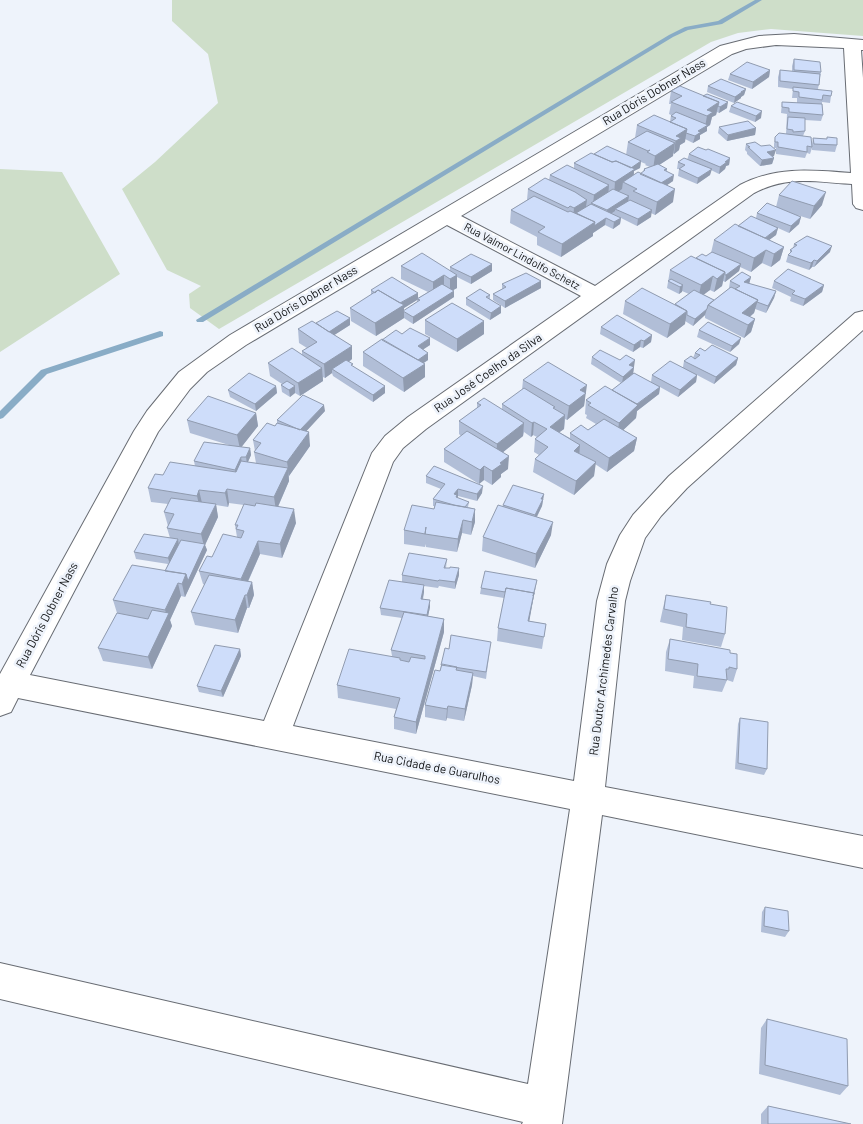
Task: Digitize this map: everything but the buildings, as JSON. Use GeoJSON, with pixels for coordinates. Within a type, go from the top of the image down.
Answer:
{"type":"FeatureCollection","features":[{"type":"Feature","properties":{"kind":"street","name":"Rua Dóris Dobner Nass"},"geometry":{"type":"LineString","coordinates":[[5,693],[146,431],[167,400],[187,377],[209,359],[726,50],[756,41],[795,40],[857,44]]}},
{"type":"Feature","properties":{"kind":"street"},"geometry":{"type":"LineString","coordinates":[[857,44],[863,204]]}},
{"type":"Feature","properties":{"kind":"street","name":"Rua José Coelho da Silva"},"geometry":{"type":"LineString","coordinates":[[274,736],[381,459],[394,442],[417,423],[748,189],[764,180],[799,176],[861,179]]}},
{"type":"Feature","properties":{"kind":"street","name":"Rua Valmor Lindolfo Schetz"},"geometry":{"type":"LineString","coordinates":[[446,216],[597,296]]}},
{"type":"Feature","properties":{"kind":"street","name":"Rua Doutor Archimedes Carvalho"},"geometry":{"type":"LineString","coordinates":[[543,1116],[588,798],[612,601],[617,573],[626,546],[654,505],[863,318]]}},
{"type":"Feature","properties":{"kind":"street","name":"Rua Cidade de Guarulhos"},"geometry":{"type":"LineString","coordinates":[[5,693],[274,736],[863,852]]}},
{"type":"Feature","properties":{"kind":"street"},"geometry":{"type":"LineString","coordinates":[[0,981],[543,1116]]}},
{"type":"Feature","properties":{"kind":"green space"},"geometry":{"type":"Polygon","coordinates":[[[172,0],[863,0],[863,36],[771,29],[738,33],[711,42],[219,329],[190,308],[189,294],[201,286],[167,270],[122,189],[155,162],[218,103],[208,54],[172,21],[172,0]]]}},
{"type":"Feature","properties":{"kind":"green space"},"geometry":{"type":"Polygon","coordinates":[[[0,169],[62,172],[120,274],[0,352],[0,169]]]}},
{"type":"Feature","properties":{"kind":"waterway"},"geometry":{"type":"LineString","coordinates":[[200,320],[671,36],[687,28],[720,23],[759,0]]}},
{"type":"Feature","properties":{"kind":"waterway"},"geometry":{"type":"LineString","coordinates":[[0,416],[44,372],[160,334]]}}]}
